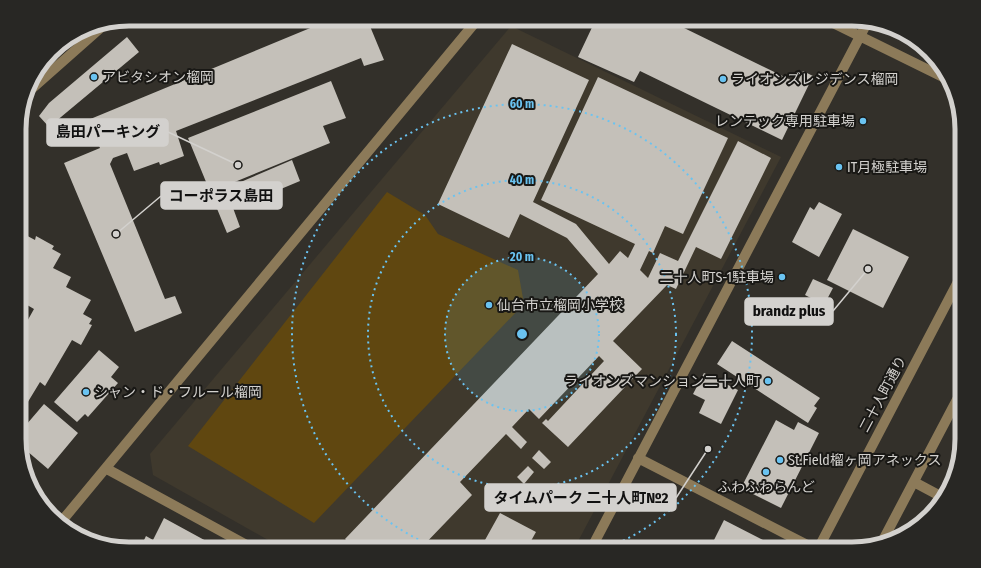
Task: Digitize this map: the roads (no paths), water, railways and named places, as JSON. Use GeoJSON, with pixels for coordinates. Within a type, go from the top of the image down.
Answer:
{"type":"FeatureCollection","features":[{"type":"Feature","properties":{"kind":"street"},"geometry":{"type":"LineString","coordinates":[[64,519],[107,469],[472,26]]}},
{"type":"Feature","properties":{"kind":"street"},"geometry":{"type":"LineString","coordinates":[[839,26],[940,75]]}},
{"type":"Feature","properties":{"kind":"street"},"geometry":{"type":"LineString","coordinates":[[595,542],[865,27]]}},
{"type":"Feature","properties":{"kind":"street"},"geometry":{"type":"LineString","coordinates":[[38,83],[97,31]]}},
{"type":"Feature","properties":{"kind":"street","name":"二十人町通り"},"geometry":{"type":"LineString","coordinates":[[822,542],[955,287]]}},
{"type":"Feature","properties":{"kind":"street"},"geometry":{"type":"LineString","coordinates":[[885,537],[955,403]]}},
{"type":"Feature","properties":{"kind":"street"},"geometry":{"type":"LineString","coordinates":[[638,458],[801,542]]}},
{"type":"Feature","properties":{"kind":"street"},"geometry":{"type":"LineString","coordinates":[[107,469],[241,542]]}},
{"type":"Feature","properties":{"kind":"street"},"geometry":{"type":"LineString","coordinates":[[914,482],[938,495]]}},
{"type":"Feature","properties":{"kind":"place","name":"アビタシオン榴岡"},"geometry":{"type":"Point","coordinates":[94,77]}},
{"type":"Feature","properties":{"kind":"place","name":"ライオンズレジデンス榴岡"},"geometry":{"type":"Point","coordinates":[723,79]}},
{"type":"Feature","properties":{"kind":"place","name":"レンテック専用駐車場"},"geometry":{"type":"Point","coordinates":[863,121]}},
{"type":"Feature","properties":{"kind":"place","name":"島田パーキング"},"geometry":{"type":"Point","coordinates":[238,165]}},
{"type":"Feature","properties":{"kind":"place","name":"IT月極駐車場"},"geometry":{"type":"Point","coordinates":[839,167]}},
{"type":"Feature","properties":{"kind":"place","name":"コーポラス島田"},"geometry":{"type":"Point","coordinates":[116,234]}},
{"type":"Feature","properties":{"kind":"place","name":"brandz plus"},"geometry":{"type":"Point","coordinates":[868,269]}},
{"type":"Feature","properties":{"kind":"place","name":"二十人町S-1駐車場"},"geometry":{"type":"Point","coordinates":[782,277]}},
{"type":"Feature","properties":{"kind":"place","name":"仙台市立榴岡小学校"},"geometry":{"type":"Point","coordinates":[489,305]}},
{"type":"Feature","properties":{"kind":"place","name":"ライオンズマンション二十人町"},"geometry":{"type":"Point","coordinates":[768,381]}},
{"type":"Feature","properties":{"kind":"place","name":"シャン・ド・フルール榴岡"},"geometry":{"type":"Point","coordinates":[86,392]}},
{"type":"Feature","properties":{"kind":"place","name":"タイムパーク 二十人町№2"},"geometry":{"type":"Point","coordinates":[708,449]}},
{"type":"Feature","properties":{"kind":"place","name":"St.Field榴ヶ岡アネックス"},"geometry":{"type":"Point","coordinates":[780,460]}},
{"type":"Feature","properties":{"kind":"place","name":"ふわふわらんど"},"geometry":{"type":"Point","coordinates":[766,472]}}]}
